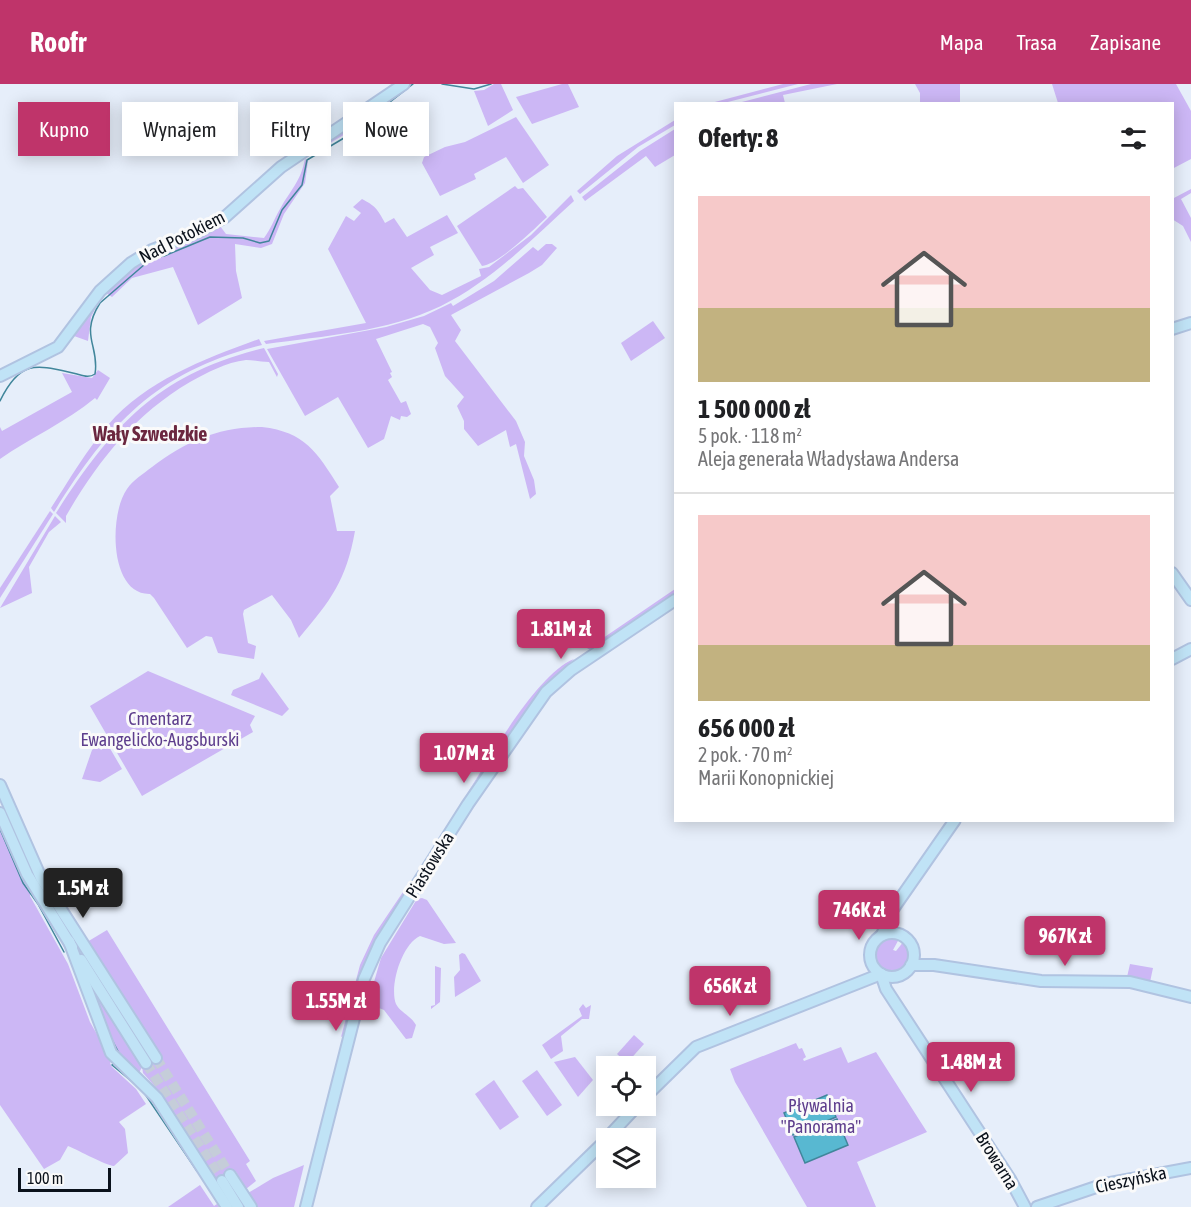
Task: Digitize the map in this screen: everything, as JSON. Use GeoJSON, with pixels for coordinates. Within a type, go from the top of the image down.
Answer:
{"type":"FeatureCollection","features":[{"type":"Feature","properties":{"kind":"street","name":"Nad Potokiem"},"geometry":{"type":"LineString","coordinates":[[0,376],[58,348],[100,291],[131,263],[152,250],[196,233],[225,217],[281,167],[404,84]]}},
{"type":"Feature","properties":{"kind":"street"},"geometry":{"type":"LineString","coordinates":[[1174,328],[1191,323]]}},
{"type":"Feature","properties":{"kind":"street"},"geometry":{"type":"LineString","coordinates":[[1174,576],[1191,600]]}},
{"type":"Feature","properties":{"kind":"street","name":"Piastowska"},"geometry":{"type":"LineString","coordinates":[[306,1207],[364,979],[380,943],[468,804],[546,692],[571,670],[674,601]]}},
{"type":"Feature","properties":{"kind":"street"},"geometry":{"type":"LineString","coordinates":[[1174,658],[1191,649]]}},
{"type":"Feature","properties":{"kind":"street"},"geometry":{"type":"LineString","coordinates":[[0,785],[44,883],[151,1060],[69,941],[27,874],[0,813]]}},
{"type":"Feature","properties":{"kind":"street"},"geometry":{"type":"LineString","coordinates":[[881,974],[872,963],[871,948],[882,935],[888,916],[954,822]]}},
{"type":"Feature","properties":{"kind":"street"},"geometry":{"type":"LineString","coordinates":[[894,908],[893,925],[899,934],[909,941],[914,952],[934,965]]}},
{"type":"Feature","properties":{"kind":"street"},"geometry":{"type":"LineString","coordinates":[[882,935],[899,934]]}},
{"type":"Feature","properties":{"kind":"street"},"geometry":{"type":"LineString","coordinates":[[69,941],[108,1047],[120,1064],[157,1098],[226,1207]]}},
{"type":"Feature","properties":{"kind":"street"},"geometry":{"type":"LineString","coordinates":[[656,1086],[696,1047],[848,985],[881,974],[895,976],[906,971],[911,965],[914,952]]}},
{"type":"Feature","properties":{"kind":"street"},"geometry":{"type":"LineString","coordinates":[[848,985],[866,972],[872,963]]}},
{"type":"Feature","properties":{"kind":"street"},"geometry":{"type":"LineString","coordinates":[[911,965],[934,965],[1041,981],[1130,982],[1191,997]]}},
{"type":"Feature","properties":{"kind":"street","name":"Browarna"},"geometry":{"type":"LineString","coordinates":[[881,974],[891,994],[1010,1179],[1025,1207]]}},
{"type":"Feature","properties":{"kind":"street"},"geometry":{"type":"LineString","coordinates":[[891,994],[895,976]]}},
{"type":"Feature","properties":{"kind":"street"},"geometry":{"type":"LineString","coordinates":[[617,1128],[628,1116]]}},
{"type":"Feature","properties":{"kind":"street"},"geometry":{"type":"LineString","coordinates":[[537,1207],[596,1150]]}},
{"type":"Feature","properties":{"kind":"street","name":"Cieszyńska"},"geometry":{"type":"LineString","coordinates":[[1037,1207],[1106,1184],[1191,1168]]}},
{"type":"Feature","properties":{"kind":"street"},"geometry":{"type":"LineString","coordinates":[[238,1207],[226,1178],[251,1207]]}},
{"type":"Feature","properties":{"kind":"green space"},"geometry":{"type":"Polygon","coordinates":[[[410,84],[388,102],[384,102],[410,84]]]}},
{"type":"Feature","properties":{"kind":"green space"},"geometry":{"type":"Polygon","coordinates":[[[494,84],[501,84],[513,110],[488,126],[474,91],[484,90],[494,84]]]}},
{"type":"Feature","properties":{"kind":"green space"},"geometry":{"type":"Polygon","coordinates":[[[568,84],[579,107],[532,124],[516,97],[568,84]]]}},
{"type":"Feature","properties":{"kind":"green space"},"geometry":{"type":"Polygon","coordinates":[[[783,84],[798,84],[728,102],[715,102],[783,84]]]}},
{"type":"Feature","properties":{"kind":"green space"},"geometry":{"type":"Polygon","coordinates":[[[811,84],[837,84],[783,95],[785,102],[742,102],[811,84]]]}},
{"type":"Feature","properties":{"kind":"green space"},"geometry":{"type":"Polygon","coordinates":[[[915,84],[960,84],[960,102],[920,102],[920,93],[915,84]]]}},
{"type":"Feature","properties":{"kind":"green space"},"geometry":{"type":"Polygon","coordinates":[[[1052,84],[1176,84],[1191,111],[1191,159],[1174,168],[1174,102],[1058,102],[1052,84]]]}},
{"type":"Feature","properties":{"kind":"green space"},"geometry":{"type":"Polygon","coordinates":[[[516,117],[549,165],[523,183],[506,157],[474,174],[476,179],[440,196],[422,163],[424,157],[445,147],[465,142],[516,117]]]}},
{"type":"Feature","properties":{"kind":"green space"},"geometry":{"type":"Polygon","coordinates":[[[674,121],[674,126],[638,147],[580,194],[577,191],[617,156],[674,121]]]}},
{"type":"Feature","properties":{"kind":"green space"},"geometry":{"type":"Polygon","coordinates":[[[343,130],[343,135],[331,142],[331,139],[343,130]]]}},
{"type":"Feature","properties":{"kind":"green space"},"geometry":{"type":"Polygon","coordinates":[[[674,130],[674,156],[655,167],[646,156],[585,201],[582,197],[640,151],[674,130]]]}},
{"type":"Feature","properties":{"kind":"green space"},"geometry":{"type":"Polygon","coordinates":[[[305,159],[308,161],[305,183],[284,214],[272,244],[261,248],[235,244],[236,271],[242,298],[198,325],[173,267],[132,278],[112,297],[106,293],[106,290],[138,262],[213,228],[220,226],[226,234],[264,238],[298,180],[305,159]]]}},
{"type":"Feature","properties":{"kind":"green space"},"geometry":{"type":"Polygon","coordinates":[[[515,186],[518,189],[523,188],[547,217],[506,253],[482,266],[457,226],[515,186]]]}},
{"type":"Feature","properties":{"kind":"green space"},"geometry":{"type":"Polygon","coordinates":[[[1191,189],[1191,193],[1181,199],[1191,218],[1191,242],[1183,226],[1174,220],[1174,198],[1191,189]]]}},
{"type":"Feature","properties":{"kind":"green space"},"geometry":{"type":"Polygon","coordinates":[[[571,195],[574,201],[511,258],[460,296],[441,306],[399,322],[355,332],[266,344],[264,341],[366,323],[328,249],[346,216],[354,221],[361,213],[353,207],[362,199],[375,208],[385,223],[394,218],[407,237],[447,215],[458,233],[430,247],[434,255],[411,268],[430,290],[442,295],[481,276],[479,269],[489,267],[531,235],[571,195]]]}},
{"type":"Feature","properties":{"kind":"green space"},"geometry":{"type":"Polygon","coordinates":[[[546,244],[552,244],[557,248],[542,265],[451,315],[461,330],[455,341],[516,421],[525,442],[524,456],[534,480],[536,494],[530,499],[516,444],[510,447],[506,430],[478,446],[464,429],[464,421],[457,406],[464,397],[445,376],[435,348],[438,343],[430,327],[423,324],[376,339],[392,372],[390,373],[392,377],[388,380],[401,403],[406,401],[411,414],[407,417],[401,416],[400,420],[391,416],[384,439],[368,448],[338,397],[305,416],[267,349],[386,327],[424,316],[451,303],[453,306],[494,281],[533,247],[538,251],[546,244]]]}},
{"type":"Feature","properties":{"kind":"green space"},"geometry":{"type":"Polygon","coordinates":[[[101,298],[91,317],[88,341],[74,336],[101,298]]]}},
{"type":"Feature","properties":{"kind":"green space"},"geometry":{"type":"Polygon","coordinates":[[[653,321],[665,338],[631,361],[621,343],[653,321]]]}},
{"type":"Feature","properties":{"kind":"green space"},"geometry":{"type":"Polygon","coordinates":[[[259,339],[262,345],[225,356],[193,370],[165,386],[140,405],[95,452],[54,512],[51,508],[85,455],[123,409],[140,395],[178,373],[259,339]]]}},
{"type":"Feature","properties":{"kind":"green space"},"geometry":{"type":"Polygon","coordinates":[[[264,348],[278,374],[277,377],[269,362],[246,360],[224,365],[190,382],[152,409],[119,441],[78,496],[66,516],[66,523],[56,513],[98,454],[142,407],[167,388],[195,372],[264,348]]]}},
{"type":"Feature","properties":{"kind":"green space"},"geometry":{"type":"Polygon","coordinates":[[[98,370],[110,378],[97,400],[95,398],[72,415],[0,459],[0,427],[2,431],[72,392],[62,373],[92,378],[98,370]]]}},
{"type":"Feature","properties":{"kind":"green space"},"geometry":{"type":"Polygon","coordinates":[[[262,427],[289,434],[308,446],[324,464],[339,487],[330,496],[337,531],[355,531],[347,563],[336,589],[299,638],[291,620],[272,595],[244,610],[248,643],[256,646],[254,659],[218,653],[212,637],[206,636],[187,648],[154,598],[150,594],[137,591],[127,582],[120,568],[116,551],[116,533],[121,501],[127,489],[138,477],[190,443],[217,433],[262,427]]]}},
{"type":"Feature","properties":{"kind":"green space"},"geometry":{"type":"Polygon","coordinates":[[[50,511],[53,514],[0,598],[0,588],[50,511]]]}},
{"type":"Feature","properties":{"kind":"green space"},"geometry":{"type":"Polygon","coordinates":[[[55,516],[61,522],[49,532],[29,567],[32,593],[0,608],[55,516]]]}},
{"type":"Feature","properties":{"kind":"green space"},"geometry":{"type":"Polygon","coordinates":[[[674,590],[674,596],[593,649],[587,649],[674,590]]]}},
{"type":"Feature","properties":{"kind":"green space"},"geometry":{"type":"Polygon","coordinates":[[[574,659],[535,697],[482,777],[477,779],[465,797],[529,700],[559,668],[574,659]]]}},
{"type":"Feature","properties":{"kind":"green space","name":"Cmentarz Ewangelicko-Augsburski"},"geometry":{"type":"Polygon","coordinates":[[[148,671],[255,716],[250,725],[253,732],[142,796],[90,706],[148,671]]]}},
{"type":"Feature","properties":{"kind":"green space"},"geometry":{"type":"Polygon","coordinates":[[[262,672],[289,709],[282,716],[231,695],[233,690],[259,679],[262,672]]]}},
{"type":"Feature","properties":{"kind":"green space"},"geometry":{"type":"Polygon","coordinates":[[[97,745],[101,750],[108,745],[122,769],[100,782],[82,779],[92,750],[97,745]]]}},
{"type":"Feature","properties":{"kind":"green space"},"geometry":{"type":"Polygon","coordinates":[[[0,825],[30,889],[30,896],[68,964],[90,1022],[112,1061],[110,1063],[112,1067],[136,1089],[146,1104],[119,1122],[125,1129],[128,1153],[114,1166],[68,1146],[60,1160],[44,1169],[0,1105],[0,825]]]}},
{"type":"Feature","properties":{"kind":"green space"},"geometry":{"type":"Polygon","coordinates":[[[403,892],[404,897],[378,938],[364,966],[345,1035],[341,1037],[360,965],[374,935],[403,892]]]}},
{"type":"Feature","properties":{"kind":"green space"},"geometry":{"type":"Polygon","coordinates":[[[417,899],[427,900],[456,943],[444,944],[420,936],[408,947],[403,956],[396,977],[394,996],[398,1007],[416,1025],[412,1038],[406,1039],[384,1010],[371,1005],[369,999],[381,958],[417,899]]]}},
{"type":"Feature","properties":{"kind":"green space"},"geometry":{"type":"Polygon","coordinates":[[[107,930],[250,1161],[246,1164],[256,1181],[246,1189],[236,1172],[217,1183],[158,1090],[143,1073],[142,1067],[138,1075],[117,1056],[82,969],[144,1065],[159,1055],[87,942],[107,930]]]}},
{"type":"Feature","properties":{"kind":"green space"},"geometry":{"type":"Polygon","coordinates":[[[892,937],[899,939],[893,950],[896,951],[904,941],[910,956],[906,966],[893,972],[879,967],[874,955],[880,941],[892,937]]]}},
{"type":"Feature","properties":{"kind":"green space"},"geometry":{"type":"Polygon","coordinates":[[[465,954],[481,981],[455,997],[454,977],[460,970],[459,955],[465,954]]]}},
{"type":"Feature","properties":{"kind":"green space"},"geometry":{"type":"Polygon","coordinates":[[[1130,964],[1153,968],[1150,982],[1127,977],[1130,964]]]}},
{"type":"Feature","properties":{"kind":"green space"},"geometry":{"type":"Polygon","coordinates":[[[435,966],[441,968],[440,1002],[431,1009],[431,1006],[435,1005],[435,966]]]}},
{"type":"Feature","properties":{"kind":"green space"},"geometry":{"type":"Polygon","coordinates":[[[583,1004],[586,1008],[591,1005],[589,1019],[582,1019],[561,1036],[563,1051],[551,1059],[542,1045],[582,1016],[579,1009],[583,1004]]]}},
{"type":"Feature","properties":{"kind":"green space"},"geometry":{"type":"Polygon","coordinates":[[[634,1035],[644,1044],[633,1056],[617,1054],[634,1035]]]}},
{"type":"Feature","properties":{"kind":"green space","name":"Pływalnia \"Panorama\""},"geometry":{"type":"Polygon","coordinates":[[[796,1043],[799,1049],[802,1048],[806,1057],[804,1061],[841,1047],[848,1063],[876,1052],[927,1132],[857,1162],[876,1207],[807,1207],[735,1082],[730,1069],[796,1043]]]}},
{"type":"Feature","properties":{"kind":"green space"},"geometry":{"type":"Polygon","coordinates":[[[575,1057],[593,1080],[578,1097],[554,1062],[575,1057]]]}},
{"type":"Feature","properties":{"kind":"green space"},"geometry":{"type":"Polygon","coordinates":[[[537,1070],[562,1105],[547,1116],[522,1081],[537,1070]]]}},
{"type":"Feature","properties":{"kind":"green space"},"geometry":{"type":"Polygon","coordinates":[[[494,1080],[519,1117],[500,1130],[475,1094],[494,1080]]]}},
{"type":"Feature","properties":{"kind":"green space"},"geometry":{"type":"Polygon","coordinates":[[[304,1165],[294,1207],[257,1207],[248,1193],[273,1178],[304,1165]]]}},
{"type":"Feature","properties":{"kind":"green space"},"geometry":{"type":"Polygon","coordinates":[[[200,1185],[214,1206],[217,1204],[219,1207],[168,1207],[200,1185]]]}},
{"type":"Feature","properties":{"kind":"water"},"geometry":{"type":"Polygon","coordinates":[[[827,1095],[836,1117],[793,1135],[784,1113],[827,1095]]]}},
{"type":"Feature","properties":{"kind":"water"},"geometry":{"type":"Polygon","coordinates":[[[837,1119],[848,1145],[805,1163],[794,1137],[837,1119]]]}},
{"type":"Feature","properties":{"kind":"waterway"},"geometry":{"type":"LineString","coordinates":[[0,401],[15,377],[31,368],[51,368],[86,376],[95,374],[96,364],[91,333],[94,314],[100,303],[152,258],[164,256],[210,237],[243,238],[260,243],[269,241],[282,210],[302,185],[307,160],[344,138],[413,84]]}},
{"type":"Feature","properties":{"kind":"waterway"},"geometry":{"type":"LineString","coordinates":[[442,84],[474,89],[491,84]]}},
{"type":"Feature","properties":{"kind":"waterway"},"geometry":{"type":"LineString","coordinates":[[0,829],[23,883],[38,904],[64,952]]}},
{"type":"Feature","properties":{"kind":"waterway"},"geometry":{"type":"LineString","coordinates":[[111,1038],[120,1055]]}},
{"type":"Feature","properties":{"kind":"waterway"},"geometry":{"type":"LineString","coordinates":[[114,1064],[112,1065],[135,1084]]}},
{"type":"Feature","properties":{"kind":"waterway"},"geometry":{"type":"LineString","coordinates":[[145,1094],[197,1171]]}},
{"type":"Feature","properties":{"kind":"tunnel"},"geometry":{"type":"LineString","coordinates":[[156,1058],[230,1175]]}},
{"type":"Feature","properties":{"kind":"tunnel"},"geometry":{"type":"LineString","coordinates":[[146,1063],[222,1181]]}},
{"type":"Feature","properties":{"kind":"district","name":"Wały Szwedzkie"},"geometry":{"type":"Point","coordinates":[150,434]}}]}
